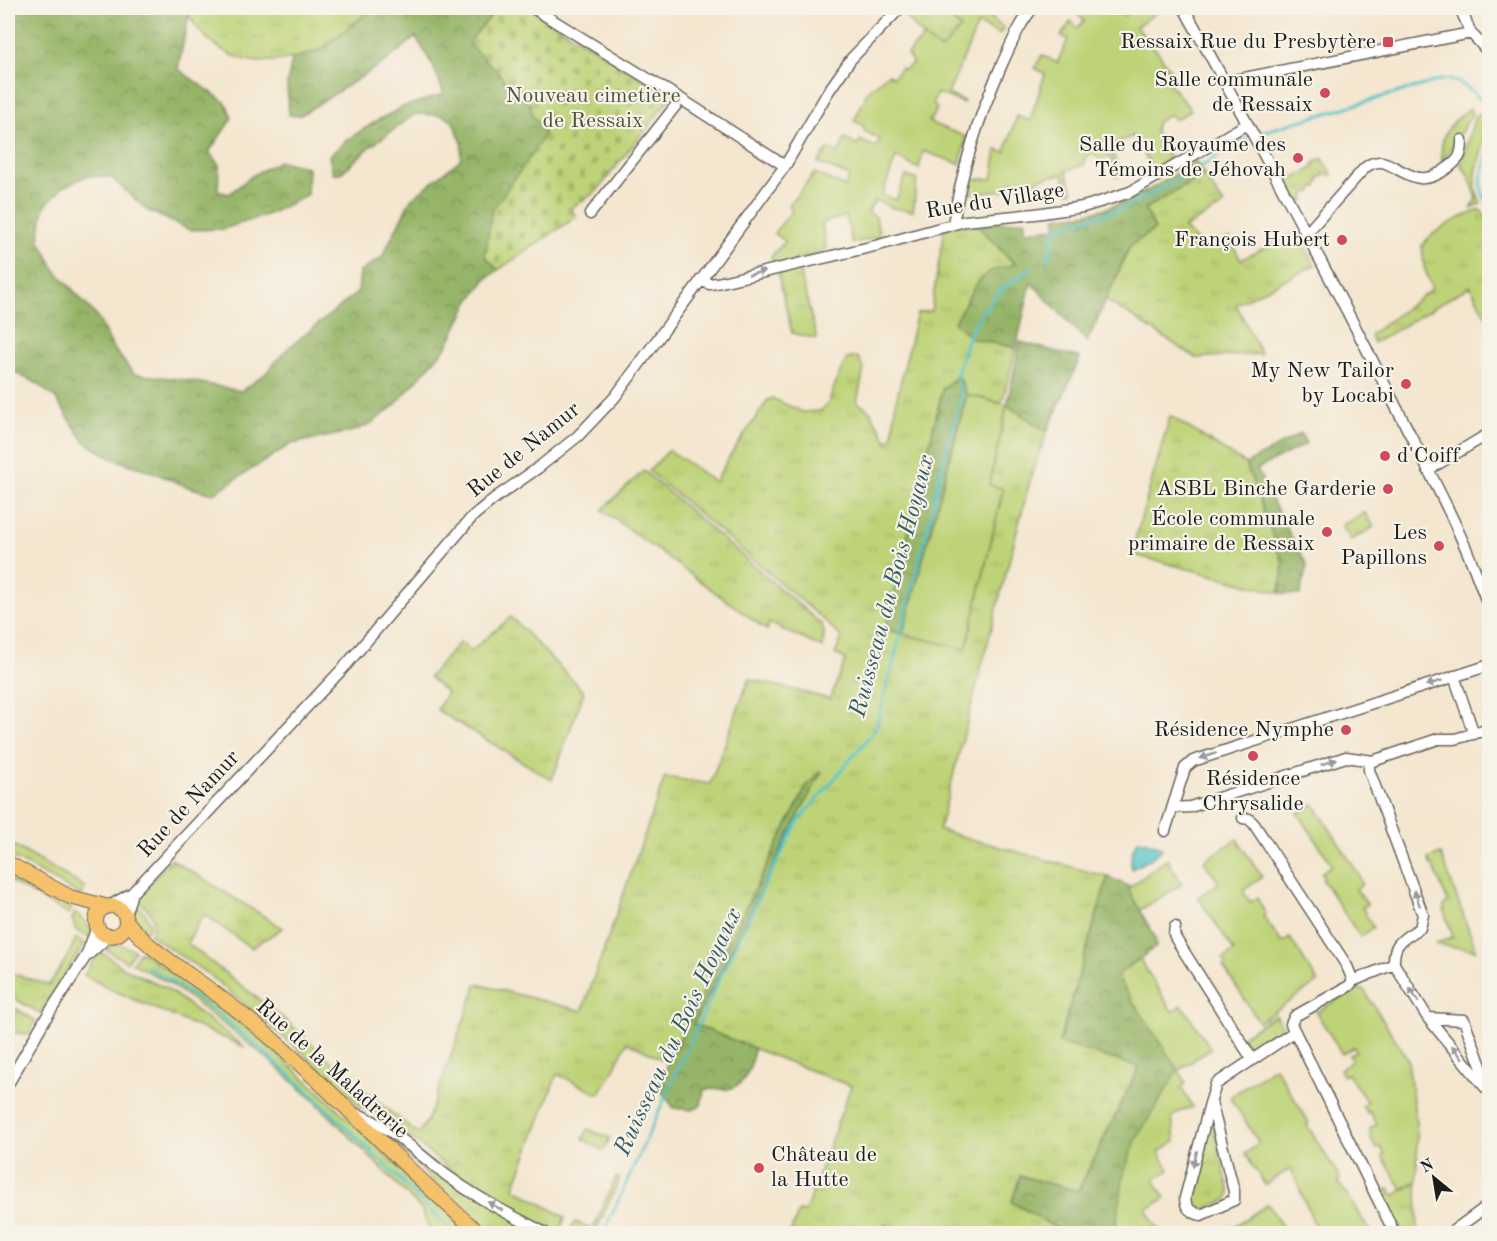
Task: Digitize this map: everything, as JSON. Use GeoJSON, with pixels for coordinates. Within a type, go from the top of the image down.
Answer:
{"type":"FeatureCollection","features":[{"type":"Feature","properties":{"kind":"main road"},"geometry":{"type":"LineString","coordinates":[[8,863],[70,897],[120,908],[126,918],[124,929],[113,936],[101,933],[96,924],[70,897]]}},
{"type":"Feature","properties":{"kind":"main road"},"geometry":{"type":"LineString","coordinates":[[96,924],[98,912],[108,906]]}},
{"type":"Feature","properties":{"kind":"main road","name":"Rue de la Maladrerie"},"geometry":{"type":"LineString","coordinates":[[126,918],[148,946],[192,976],[261,1030],[354,1113],[418,1177],[480,1233]]}},
{"type":"Feature","properties":{"kind":"main road","name":"Rue de la Maladrerie"},"geometry":{"type":"LineString","coordinates":[[113,936],[148,946]]}},
{"type":"Feature","properties":{"kind":"street"},"geometry":{"type":"LineString","coordinates":[[533,8],[785,166]]}},
{"type":"Feature","properties":{"kind":"street","name":"Rue de Namur"},"geometry":{"type":"LineString","coordinates":[[108,906],[132,893],[347,664],[466,524],[495,498],[578,436],[602,412],[628,382],[700,279],[785,166],[828,92],[851,59],[900,8]]}},
{"type":"Feature","properties":{"kind":"street"},"geometry":{"type":"LineString","coordinates":[[949,225],[977,123],[1018,31],[1033,8]]}},
{"type":"Feature","properties":{"kind":"street"},"geometry":{"type":"LineString","coordinates":[[1184,8],[1357,329],[1459,532],[1490,612]]}},
{"type":"Feature","properties":{"kind":"street"},"geometry":{"type":"LineString","coordinates":[[1460,8],[1471,33],[1490,54]]}},
{"type":"Feature","properties":{"kind":"street"},"geometry":{"type":"LineString","coordinates":[[1224,82],[1471,33]]}},
{"type":"Feature","properties":{"kind":"street"},"geometry":{"type":"LineString","coordinates":[[590,214],[681,99]]}},
{"type":"Feature","properties":{"kind":"street","name":"Rue du Village"},"geometry":{"type":"LineString","coordinates":[[700,279],[709,284],[720,282],[879,245],[949,225],[1083,207],[1130,192],[1247,124]]}},
{"type":"Feature","properties":{"kind":"street"},"geometry":{"type":"LineString","coordinates":[[1305,235],[1366,166],[1384,162],[1414,178],[1429,178],[1446,170],[1460,159],[1462,140]]}},
{"type":"Feature","properties":{"kind":"street"},"geometry":{"type":"LineString","coordinates":[[1428,470],[1490,433]]}},
{"type":"Feature","properties":{"kind":"street"},"geometry":{"type":"LineString","coordinates":[[1165,831],[1185,768],[1193,761],[1490,665]]}},
{"type":"Feature","properties":{"kind":"street"},"geometry":{"type":"LineString","coordinates":[[1454,676],[1474,734]]}},
{"type":"Feature","properties":{"kind":"street"},"geometry":{"type":"LineString","coordinates":[[1173,807],[1190,807],[1346,757],[1369,761],[1438,739],[1455,739],[1490,729]]}},
{"type":"Feature","properties":{"kind":"street"},"geometry":{"type":"LineString","coordinates":[[1369,761],[1369,770],[1422,915],[1420,928],[1398,944],[1394,964],[1428,1018],[1487,1090]]}},
{"type":"Feature","properties":{"kind":"street"},"geometry":{"type":"LineString","coordinates":[[1243,818],[1249,819],[1254,824],[1347,966],[1353,981]]}},
{"type":"Feature","properties":{"kind":"street","name":"Rue de Namur"},"geometry":{"type":"LineString","coordinates":[[126,918],[132,893]]}},
{"type":"Feature","properties":{"kind":"street"},"geometry":{"type":"LineString","coordinates":[[8,1084],[44,1021],[86,956],[96,924]]}},
{"type":"Feature","properties":{"kind":"street"},"geometry":{"type":"LineString","coordinates":[[1175,927],[1176,939],[1252,1059]]}},
{"type":"Feature","properties":{"kind":"street"},"geometry":{"type":"LineString","coordinates":[[86,956],[113,936]]}},
{"type":"Feature","properties":{"kind":"street"},"geometry":{"type":"LineString","coordinates":[[1394,964],[1353,981],[1349,986],[1295,1016],[1291,1024],[1395,1233]]}},
{"type":"Feature","properties":{"kind":"street"},"geometry":{"type":"LineString","coordinates":[[1428,1018],[1464,1020],[1487,1082],[1487,1090]]}},
{"type":"Feature","properties":{"kind":"street"},"geometry":{"type":"LineString","coordinates":[[1210,1102],[1234,1197],[1232,1202],[1201,1215],[1191,1211],[1185,1198],[1210,1102],[1216,1084],[1294,1032]]}},
{"type":"Feature","properties":{"kind":"street"},"geometry":{"type":"LineString","coordinates":[[354,1113],[370,1118],[384,1127],[463,1186],[547,1233]]}},
{"type":"Feature","properties":{"kind":"street"},"geometry":{"type":"LineString","coordinates":[[1449,1233],[1487,1211]]}},
{"type":"Feature","properties":{"kind":"green space"},"geometry":{"type":"Polygon","coordinates":[[[8,8],[186,8],[189,14],[178,69],[226,103],[232,118],[209,152],[219,165],[218,191],[229,194],[252,176],[279,161],[308,167],[307,195],[269,214],[223,229],[190,230],[147,210],[111,177],[86,176],[63,187],[44,207],[39,239],[56,271],[98,318],[113,348],[134,374],[186,380],[241,391],[265,374],[288,348],[358,292],[360,272],[382,257],[411,199],[461,159],[462,142],[452,120],[441,115],[415,114],[370,147],[341,173],[333,173],[329,156],[348,139],[403,107],[444,94],[433,66],[416,37],[385,62],[301,115],[289,115],[287,84],[292,59],[320,50],[373,8],[498,8],[468,43],[500,74],[510,89],[530,104],[533,116],[542,126],[544,134],[485,256],[498,270],[485,280],[469,302],[447,346],[395,405],[371,424],[350,432],[291,444],[213,494],[111,458],[84,441],[56,399],[36,383],[8,369],[8,8]]]}},
{"type":"Feature","properties":{"kind":"green space"},"geometry":{"type":"Polygon","coordinates":[[[186,8],[373,8],[332,43],[319,51],[304,56],[258,62],[241,58],[221,49],[196,27],[186,8]]]}},
{"type":"Feature","properties":{"kind":"green space","name":"Nouveau cimetière de Ressaix"},"geometry":{"type":"Polygon","coordinates":[[[498,8],[529,8],[671,97],[597,191],[571,208],[576,217],[498,270],[485,256],[492,210],[544,134],[542,126],[533,116],[530,104],[510,89],[500,74],[468,43],[498,8]]]}},
{"type":"Feature","properties":{"kind":"green space"},"geometry":{"type":"Polygon","coordinates":[[[905,8],[940,8],[961,28],[941,50],[924,37],[901,12],[905,8]]]}},
{"type":"Feature","properties":{"kind":"green space"},"geometry":{"type":"Polygon","coordinates":[[[952,8],[980,8],[1004,29],[999,34],[978,24],[948,94],[964,101],[963,103],[937,93],[933,103],[937,109],[929,122],[966,137],[960,164],[923,151],[919,169],[896,157],[882,195],[896,200],[906,176],[917,180],[913,211],[893,208],[875,200],[868,212],[876,217],[880,237],[852,243],[846,216],[822,223],[826,247],[824,252],[777,265],[771,257],[785,241],[774,233],[792,211],[789,205],[815,173],[845,187],[850,176],[818,163],[828,149],[839,153],[845,138],[857,146],[860,140],[876,147],[880,139],[864,131],[863,125],[854,121],[868,91],[888,74],[893,77],[901,68],[904,70],[913,63],[907,54],[924,37],[941,50],[961,28],[946,13],[952,8]]]}},
{"type":"Feature","properties":{"kind":"green space"},"geometry":{"type":"Polygon","coordinates":[[[1073,8],[1116,8],[1125,16],[1134,8],[1163,8],[1136,27],[1158,52],[1176,79],[1169,83],[1191,110],[1175,120],[1170,114],[1156,123],[1155,131],[1170,159],[1153,169],[1133,136],[1110,146],[1121,176],[1116,177],[1110,157],[1101,160],[1092,154],[1085,158],[1085,164],[1066,171],[1073,192],[1067,192],[1063,174],[1038,179],[1038,187],[1035,188],[1034,185],[1029,186],[1028,180],[1010,183],[1009,190],[963,194],[966,179],[992,179],[997,150],[1005,152],[1017,116],[1030,121],[1045,74],[1035,68],[1042,55],[1057,63],[1068,39],[1061,36],[1071,21],[1077,28],[1084,21],[1073,8]]]}},
{"type":"Feature","properties":{"kind":"green space"},"geometry":{"type":"Polygon","coordinates":[[[1470,108],[1472,114],[1442,163],[1442,144],[1447,131],[1470,108]]]}},
{"type":"Feature","properties":{"kind":"green space"},"geometry":{"type":"Polygon","coordinates":[[[1484,113],[1485,136],[1476,178],[1481,203],[1471,209],[1477,199],[1469,176],[1461,165],[1475,116],[1484,113]]]}},
{"type":"Feature","properties":{"kind":"green space"},"geometry":{"type":"Polygon","coordinates":[[[1322,158],[1332,173],[1331,176],[1324,174],[1320,177],[1317,187],[1313,187],[1312,192],[1305,193],[1304,201],[1299,204],[1284,178],[1291,174],[1294,179],[1314,167],[1313,164],[1322,158]]]}},
{"type":"Feature","properties":{"kind":"green space"},"geometry":{"type":"Polygon","coordinates":[[[1195,160],[1204,175],[1145,209],[1155,229],[1130,246],[1087,342],[1031,282],[1016,348],[971,338],[954,322],[975,286],[988,272],[1015,264],[977,225],[1025,220],[1025,231],[1057,228],[1055,217],[1087,213],[1120,204],[1159,184],[1195,160]]]}},
{"type":"Feature","properties":{"kind":"green space"},"geometry":{"type":"Polygon","coordinates":[[[1204,175],[1224,205],[1184,228],[1205,249],[1229,238],[1241,260],[1296,231],[1315,265],[1236,304],[1261,354],[1196,358],[1106,300],[1130,246],[1155,229],[1144,209],[1204,175]]]}},
{"type":"Feature","properties":{"kind":"green space"},"geometry":{"type":"Polygon","coordinates":[[[1480,210],[1489,218],[1489,322],[1470,286],[1374,343],[1370,335],[1432,289],[1424,267],[1422,245],[1434,233],[1480,210]]]}},
{"type":"Feature","properties":{"kind":"green space"},"geometry":{"type":"Polygon","coordinates":[[[977,225],[1015,265],[971,338],[1016,348],[1002,403],[967,395],[958,376],[943,388],[886,630],[966,649],[1003,490],[989,485],[1007,405],[1047,432],[1032,473],[939,830],[1108,877],[1059,1042],[1140,1066],[1078,1191],[1020,1176],[1012,1202],[1064,1233],[906,1233],[884,1224],[881,1233],[790,1233],[799,1211],[805,1212],[851,1086],[693,1025],[738,940],[789,832],[820,773],[808,784],[668,1062],[627,1042],[599,1094],[557,1074],[514,1188],[565,1217],[562,1227],[557,1232],[508,1208],[462,1179],[382,1115],[360,1107],[315,1064],[212,977],[150,935],[153,929],[153,919],[136,899],[171,859],[283,928],[251,948],[204,914],[187,943],[283,1018],[355,1083],[418,1134],[428,1119],[477,984],[582,1011],[665,777],[710,784],[749,679],[830,699],[846,659],[835,654],[842,638],[824,620],[649,471],[669,450],[715,482],[729,457],[768,400],[772,398],[802,412],[820,411],[828,404],[847,359],[858,357],[864,369],[857,402],[870,411],[888,442],[893,436],[895,406],[917,313],[931,311],[944,230],[953,226],[977,225]]]}},
{"type":"Feature","properties":{"kind":"green space"},"geometry":{"type":"Polygon","coordinates":[[[799,269],[817,339],[792,333],[778,274],[799,269]]]}},
{"type":"Feature","properties":{"kind":"green space"},"geometry":{"type":"Polygon","coordinates":[[[1020,342],[1080,358],[1047,432],[1007,405],[1020,342]]]}},
{"type":"Feature","properties":{"kind":"green space"},"geometry":{"type":"Polygon","coordinates":[[[958,376],[967,395],[903,634],[885,629],[943,388],[958,376]]]}},
{"type":"Feature","properties":{"kind":"green space"},"geometry":{"type":"Polygon","coordinates":[[[967,395],[1007,405],[989,485],[1003,489],[966,649],[903,634],[967,395]]]}},
{"type":"Feature","properties":{"kind":"green space"},"geometry":{"type":"Polygon","coordinates":[[[1170,416],[1246,464],[1284,563],[1280,593],[1131,554],[1170,416]]]}},
{"type":"Feature","properties":{"kind":"green space"},"geometry":{"type":"Polygon","coordinates":[[[1301,433],[1306,444],[1257,469],[1307,565],[1300,595],[1280,593],[1283,563],[1246,464],[1301,433]]]}},
{"type":"Feature","properties":{"kind":"green space"},"geometry":{"type":"Polygon","coordinates":[[[644,471],[821,624],[824,632],[823,648],[769,623],[767,630],[602,510],[644,471]]]}},
{"type":"Feature","properties":{"kind":"green space"},"geometry":{"type":"Polygon","coordinates":[[[1365,513],[1374,527],[1351,540],[1342,525],[1365,513]]]}},
{"type":"Feature","properties":{"kind":"green space"},"geometry":{"type":"Polygon","coordinates":[[[511,617],[584,692],[552,780],[437,710],[447,693],[429,677],[460,642],[471,651],[511,617]]]}},
{"type":"Feature","properties":{"kind":"green space"},"geometry":{"type":"Polygon","coordinates":[[[822,771],[693,1024],[754,1048],[747,1073],[735,1087],[704,1090],[701,1105],[693,1110],[674,1108],[658,1087],[668,1062],[808,784],[822,771]]]}},
{"type":"Feature","properties":{"kind":"green space"},"geometry":{"type":"Polygon","coordinates":[[[1314,804],[1359,875],[1362,884],[1356,889],[1367,904],[1362,907],[1373,928],[1360,937],[1322,879],[1324,877],[1321,873],[1332,865],[1298,813],[1314,804]]]}},
{"type":"Feature","properties":{"kind":"green space"},"geometry":{"type":"Polygon","coordinates":[[[1237,839],[1262,877],[1243,891],[1250,902],[1257,898],[1266,914],[1263,916],[1282,943],[1290,938],[1318,982],[1259,1022],[1223,966],[1227,964],[1223,959],[1234,951],[1198,897],[1219,883],[1204,861],[1237,839]]]}},
{"type":"Feature","properties":{"kind":"green space"},"geometry":{"type":"Polygon","coordinates":[[[8,842],[85,887],[82,896],[8,855],[8,842]]]}},
{"type":"Feature","properties":{"kind":"green space"},"geometry":{"type":"Polygon","coordinates":[[[1441,854],[1476,950],[1434,944],[1453,937],[1444,911],[1444,905],[1448,902],[1428,859],[1441,854]]]}},
{"type":"Feature","properties":{"kind":"green space"},"geometry":{"type":"Polygon","coordinates":[[[1167,859],[1182,884],[1140,910],[1129,891],[1130,887],[1167,859]]]}},
{"type":"Feature","properties":{"kind":"green space"},"geometry":{"type":"Polygon","coordinates":[[[8,871],[52,895],[72,909],[68,914],[8,880],[8,871]]]}},
{"type":"Feature","properties":{"kind":"green space"},"geometry":{"type":"Polygon","coordinates":[[[1108,877],[1130,887],[1129,891],[1155,937],[1156,947],[1120,973],[1119,980],[1179,1070],[1137,1138],[1116,1227],[1126,1233],[1064,1233],[1012,1202],[1020,1176],[1078,1191],[1139,1067],[1059,1043],[1108,877]]]}},
{"type":"Feature","properties":{"kind":"green space"},"geometry":{"type":"Polygon","coordinates":[[[134,905],[148,918],[150,925],[146,932],[132,915],[134,905]]]}},
{"type":"Feature","properties":{"kind":"green space"},"geometry":{"type":"Polygon","coordinates":[[[75,913],[89,927],[89,938],[76,930],[72,919],[75,913]]]}},
{"type":"Feature","properties":{"kind":"green space"},"geometry":{"type":"Polygon","coordinates":[[[76,938],[85,943],[40,1013],[8,995],[8,972],[49,985],[67,958],[76,938]]]}},
{"type":"Feature","properties":{"kind":"green space"},"geometry":{"type":"Polygon","coordinates":[[[119,944],[135,950],[127,962],[105,949],[119,944]]]}},
{"type":"Feature","properties":{"kind":"green space"},"geometry":{"type":"Polygon","coordinates":[[[100,951],[124,968],[166,988],[245,1047],[112,990],[84,975],[100,951]]]}},
{"type":"Feature","properties":{"kind":"green space"},"geometry":{"type":"Polygon","coordinates":[[[140,951],[206,997],[269,1047],[469,1233],[431,1233],[421,1209],[318,1104],[262,1054],[191,999],[169,983],[132,963],[140,951]]]}},
{"type":"Feature","properties":{"kind":"green space"},"geometry":{"type":"Polygon","coordinates":[[[1140,959],[1172,1012],[1182,1005],[1211,1049],[1179,1070],[1186,1083],[1181,1088],[1193,1107],[1182,1110],[1172,1117],[1175,1141],[1159,1152],[1169,1170],[1154,1180],[1165,1198],[1146,1210],[1159,1233],[1126,1233],[1116,1228],[1124,1173],[1137,1138],[1178,1070],[1119,980],[1120,973],[1140,959]]]}},
{"type":"Feature","properties":{"kind":"green space"},"geometry":{"type":"Polygon","coordinates":[[[1356,989],[1364,990],[1408,1060],[1417,1132],[1417,1181],[1402,1189],[1382,1156],[1385,1154],[1380,1147],[1377,1149],[1371,1139],[1370,1129],[1377,1124],[1370,1112],[1367,1113],[1362,1106],[1367,1102],[1348,1074],[1343,1076],[1340,1069],[1352,1061],[1349,1055],[1356,1051],[1353,1047],[1342,1054],[1316,1012],[1356,989]]]}},
{"type":"Feature","properties":{"kind":"green space"},"geometry":{"type":"Polygon","coordinates":[[[17,1009],[36,1021],[29,1034],[8,1032],[17,1009]]]}},
{"type":"Feature","properties":{"kind":"green space"},"geometry":{"type":"Polygon","coordinates":[[[1275,1015],[1286,1032],[1252,1053],[1241,1037],[1275,1015]]]}},
{"type":"Feature","properties":{"kind":"green space"},"geometry":{"type":"Polygon","coordinates":[[[1275,1067],[1340,1178],[1338,1181],[1371,1233],[1323,1233],[1316,1228],[1291,1168],[1265,1185],[1245,1154],[1259,1143],[1230,1097],[1275,1067]]]}},
{"type":"Feature","properties":{"kind":"green space"},"geometry":{"type":"Polygon","coordinates":[[[1210,1114],[1230,1194],[1227,1200],[1200,1211],[1191,1204],[1189,1197],[1210,1114]]]}},
{"type":"Feature","properties":{"kind":"green space"},"geometry":{"type":"Polygon","coordinates":[[[378,1127],[539,1233],[492,1233],[443,1191],[378,1127]]]}},
{"type":"Feature","properties":{"kind":"green space"},"geometry":{"type":"Polygon","coordinates":[[[588,1129],[610,1138],[603,1151],[583,1139],[588,1129]]]}},
{"type":"Feature","properties":{"kind":"green space"},"geometry":{"type":"Polygon","coordinates":[[[616,1177],[620,1178],[595,1233],[568,1233],[575,1222],[593,1229],[616,1177]]]}},
{"type":"Feature","properties":{"kind":"green space"},"geometry":{"type":"Polygon","coordinates":[[[1417,1181],[1418,1233],[1403,1233],[1382,1192],[1389,1188],[1394,1196],[1417,1181]]]}},
{"type":"Feature","properties":{"kind":"green space"},"geometry":{"type":"Polygon","coordinates":[[[1268,1204],[1284,1230],[1279,1233],[1224,1233],[1268,1204]]]}},
{"type":"Feature","properties":{"kind":"water"},"geometry":{"type":"Polygon","coordinates":[[[1140,840],[1162,849],[1149,860],[1132,869],[1132,853],[1140,840]]]}},
{"type":"Feature","properties":{"kind":"waterway","name":"Ruisseau du Bois Hoyaux"},"geometry":{"type":"LineString","coordinates":[[1262,132],[1444,79],[1458,82],[1471,90],[1490,114]]}},
{"type":"Feature","properties":{"kind":"waterway"},"geometry":{"type":"LineString","coordinates":[[1047,261],[1055,230],[1124,208],[1191,173],[1246,139]]}},
{"type":"Feature","properties":{"kind":"waterway","name":"Ruisseau du Bois Hoyaux"},"geometry":{"type":"LineString","coordinates":[[1490,147],[1481,185],[1482,192],[1490,206]]}},
{"type":"Feature","properties":{"kind":"waterway","name":"Ruisseau du Bois Hoyaux"},"geometry":{"type":"LineString","coordinates":[[603,1234],[705,1010],[764,886],[798,822],[877,725],[937,485],[962,396],[956,376],[969,334],[981,314],[1001,290],[1031,268]]}},
{"type":"Feature","properties":{"kind":"waterway"},"geometry":{"type":"LineString","coordinates":[[147,967],[198,999],[260,1049],[342,1123],[449,1229]]}},
{"type":"Feature","properties":{"kind":"place","name":"Ressaix Rue du Presbytère"},"geometry":{"type":"Point","coordinates":[1388,42]}},
{"type":"Feature","properties":{"kind":"place","name":"Salle communale de Ressaix"},"geometry":{"type":"Point","coordinates":[1325,93]}},
{"type":"Feature","properties":{"kind":"place","name":"Salle du Royaume des Témoins de Jéhovah"},"geometry":{"type":"Point","coordinates":[1298,158]}},
{"type":"Feature","properties":{"kind":"place","name":"François Hubert"},"geometry":{"type":"Point","coordinates":[1342,240]}},
{"type":"Feature","properties":{"kind":"place","name":"My New Tailor by Locabi"},"geometry":{"type":"Point","coordinates":[1406,384]}},
{"type":"Feature","properties":{"kind":"place","name":"d'Coiff"},"geometry":{"type":"Point","coordinates":[1385,456]}},
{"type":"Feature","properties":{"kind":"place","name":"ASBL Binche Garderie"},"geometry":{"type":"Point","coordinates":[1388,489]}},
{"type":"Feature","properties":{"kind":"place","name":"École communale primaire de Ressaix"},"geometry":{"type":"Point","coordinates":[1327,532]}},
{"type":"Feature","properties":{"kind":"place","name":"Les Papillons"},"geometry":{"type":"Point","coordinates":[1439,546]}},
{"type":"Feature","properties":{"kind":"place","name":"Résidence Nymphe"},"geometry":{"type":"Point","coordinates":[1346,730]}},
{"type":"Feature","properties":{"kind":"place","name":"Résidence Chrysalide"},"geometry":{"type":"Point","coordinates":[1253,756]}},
{"type":"Feature","properties":{"kind":"place","name":"Château de la Hutte"},"geometry":{"type":"Point","coordinates":[759,1168]}}]}
